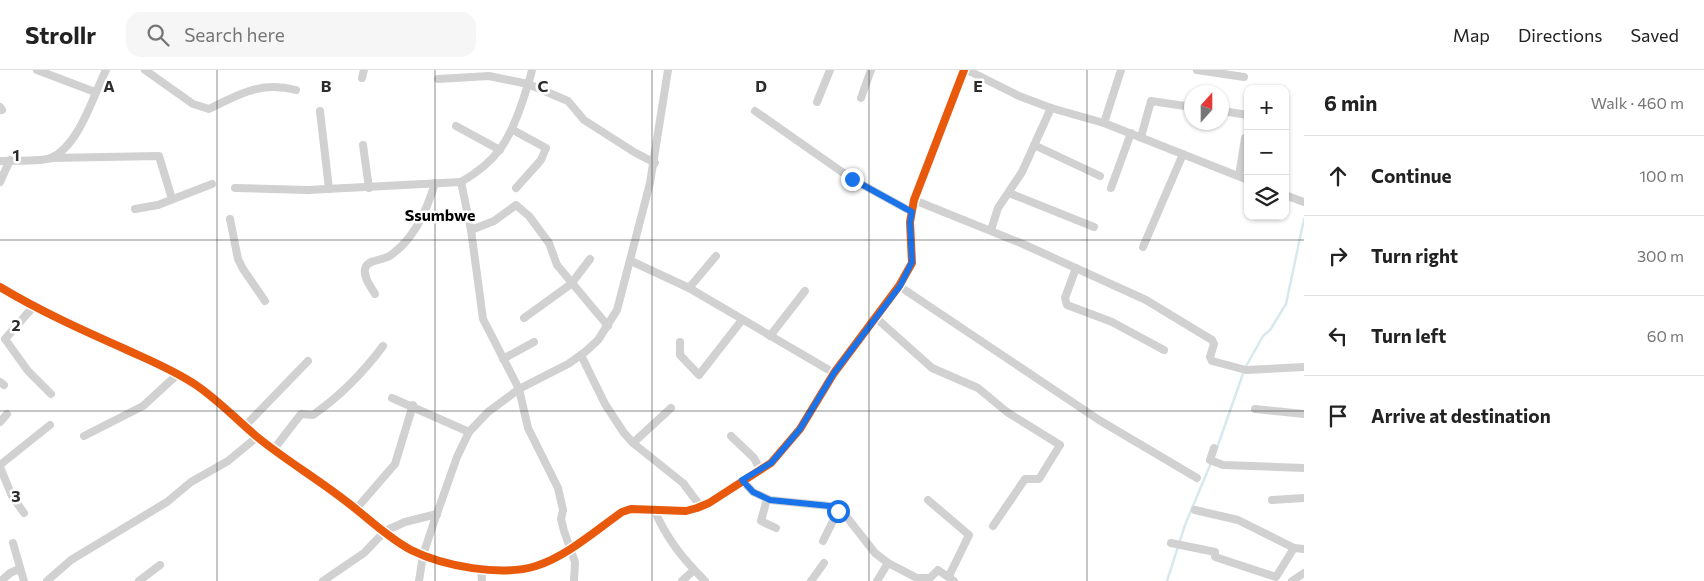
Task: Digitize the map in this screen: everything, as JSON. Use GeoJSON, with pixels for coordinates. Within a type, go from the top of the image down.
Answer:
{"type":"FeatureCollection","features":[{"type":"Feature","properties":{"kind":"street"},"geometry":{"type":"LineString","coordinates":[[37,70],[95,92]]}},
{"type":"Feature","properties":{"kind":"street"},"geometry":{"type":"LineString","coordinates":[[51,158],[80,130],[106,70]]}},
{"type":"Feature","properties":{"kind":"street"},"geometry":{"type":"LineString","coordinates":[[145,70],[193,104],[209,109],[250,89],[278,86],[296,90]]}},
{"type":"Feature","properties":{"kind":"street"},"geometry":{"type":"LineString","coordinates":[[235,188],[369,188],[461,182],[479,172],[500,150],[513,130],[532,70]]}},
{"type":"Feature","properties":{"kind":"street"},"geometry":{"type":"LineString","coordinates":[[419,581],[423,554],[457,457],[469,432],[488,412],[519,389],[555,372],[581,355],[598,340],[618,310],[655,163],[668,70]]}},
{"type":"Feature","properties":{"kind":"street"},"geometry":{"type":"LineString","coordinates":[[818,102],[830,70]]}},
{"type":"Feature","properties":{"kind":"street"},"geometry":{"type":"LineString","coordinates":[[861,98],[871,70]]}},
{"type":"Feature","properties":{"kind":"street"},"geometry":{"type":"LineString","coordinates":[[0,287],[33,307],[178,374],[216,399],[257,437],[397,542],[423,554],[457,565],[505,571],[526,568],[558,556],[622,512],[632,509],[686,511],[700,507],[771,463],[800,429],[834,373],[900,286],[912,262],[910,222],[914,200],[965,70],[1051,108],[1104,123],[1244,178]]}},
{"type":"Feature","properties":{"kind":"street"},"geometry":{"type":"LineString","coordinates":[[1104,123],[1121,70]]}},
{"type":"Feature","properties":{"kind":"street"},"geometry":{"type":"LineString","coordinates":[[1197,70],[1244,77]]}},
{"type":"Feature","properties":{"kind":"street"},"geometry":{"type":"LineString","coordinates":[[438,79],[489,76],[528,84],[568,101],[584,120],[655,163]]}},
{"type":"Feature","properties":{"kind":"street"},"geometry":{"type":"LineString","coordinates":[[1141,137],[1151,101],[1184,106]]}},
{"type":"Feature","properties":{"kind":"street"},"geometry":{"type":"LineString","coordinates":[[991,230],[998,208],[1009,193],[1051,108]]}},
{"type":"Feature","properties":{"kind":"street"},"geometry":{"type":"LineString","coordinates":[[755,111],[852,179],[912,212]]}},
{"type":"Feature","properties":{"kind":"street"},"geometry":{"type":"LineString","coordinates":[[320,112],[328,189]]}},
{"type":"Feature","properties":{"kind":"street"},"geometry":{"type":"LineString","coordinates":[[1229,112],[1244,114]]}},
{"type":"Feature","properties":{"kind":"street"},"geometry":{"type":"LineString","coordinates":[[456,126],[500,150]]}},
{"type":"Feature","properties":{"kind":"street"},"geometry":{"type":"LineString","coordinates":[[513,130],[546,148],[541,160],[516,188]]}},
{"type":"Feature","properties":{"kind":"street"},"geometry":{"type":"LineString","coordinates":[[1111,188],[1131,134]]}},
{"type":"Feature","properties":{"kind":"street"},"geometry":{"type":"LineString","coordinates":[[1239,176],[1244,144]]}},
{"type":"Feature","properties":{"kind":"street"},"geometry":{"type":"LineString","coordinates":[[363,145],[369,188]]}},
{"type":"Feature","properties":{"kind":"street"},"geometry":{"type":"LineString","coordinates":[[1034,145],[1100,176]]}},
{"type":"Feature","properties":{"kind":"street"},"geometry":{"type":"LineString","coordinates":[[1143,247],[1183,154]]}},
{"type":"Feature","properties":{"kind":"street"},"geometry":{"type":"LineString","coordinates":[[0,161],[159,156],[172,199]]}},
{"type":"Feature","properties":{"kind":"street"},"geometry":{"type":"LineString","coordinates":[[0,182],[10,160]]}},
{"type":"Feature","properties":{"kind":"street"},"geometry":{"type":"LineString","coordinates":[[461,182],[471,230],[483,319],[519,389],[528,428],[558,488],[563,510],[564,531],[571,547],[576,570],[574,581]]}},
{"type":"Feature","properties":{"kind":"street"},"geometry":{"type":"LineString","coordinates":[[374,294],[364,275],[368,262],[391,255],[416,228],[426,213],[435,183]]}},
{"type":"Feature","properties":{"kind":"street"},"geometry":{"type":"LineString","coordinates":[[135,209],[172,199],[212,184]]}},
{"type":"Feature","properties":{"kind":"street"},"geometry":{"type":"LineString","coordinates":[[1009,193],[1094,227]]}},
{"type":"Feature","properties":{"kind":"street"},"geometry":{"type":"LineString","coordinates":[[1289,196],[1304,202]]}},
{"type":"Feature","properties":{"kind":"street"},"geometry":{"type":"LineString","coordinates":[[914,200],[991,230],[1146,300],[1187,323],[1214,342],[1210,357],[1212,361],[1230,368],[1244,370],[1304,367]]}},
{"type":"Feature","properties":{"kind":"street"},"geometry":{"type":"LineString","coordinates":[[471,230],[494,221],[516,204],[529,216],[549,243],[557,265],[571,284],[608,326]]}},
{"type":"Feature","properties":{"kind":"street"},"geometry":{"type":"LineString","coordinates":[[230,219],[238,258],[243,269],[265,300]]}},
{"type":"Feature","properties":{"kind":"street"},"geometry":{"type":"LineString","coordinates":[[689,288],[716,256]]}},
{"type":"Feature","properties":{"kind":"street"},"geometry":{"type":"LineString","coordinates":[[524,318],[571,284],[590,259]]}},
{"type":"Feature","properties":{"kind":"street"},"geometry":{"type":"LineString","coordinates":[[631,261],[689,288],[834,373]]}},
{"type":"Feature","properties":{"kind":"street"},"geometry":{"type":"LineString","coordinates":[[1076,268],[1065,298],[1067,304],[1112,322],[1164,350]]}},
{"type":"Feature","properties":{"kind":"street"},"geometry":{"type":"LineString","coordinates":[[900,286],[1099,420],[1197,478]]}},
{"type":"Feature","properties":{"kind":"street"},"geometry":{"type":"LineString","coordinates":[[770,336],[805,291]]}},
{"type":"Feature","properties":{"kind":"street"},"geometry":{"type":"LineString","coordinates":[[33,307],[5,339],[28,371],[51,394]]}},
{"type":"Feature","properties":{"kind":"street"},"geometry":{"type":"LineString","coordinates":[[875,317],[932,368],[978,388],[1007,412],[1060,446],[1039,479],[1025,479],[993,526]]}},
{"type":"Feature","properties":{"kind":"street"},"geometry":{"type":"LineString","coordinates":[[680,342],[680,355],[699,375],[742,320]]}},
{"type":"Feature","properties":{"kind":"street"},"geometry":{"type":"LineString","coordinates":[[503,359],[534,342]]}},
{"type":"Feature","properties":{"kind":"street"},"geometry":{"type":"LineString","coordinates":[[274,449],[301,414],[313,415],[321,410],[362,374],[383,346]]}},
{"type":"Feature","properties":{"kind":"street"},"geometry":{"type":"LineString","coordinates":[[581,355],[608,410],[633,443],[683,483],[700,507]]}},
{"type":"Feature","properties":{"kind":"street"},"geometry":{"type":"LineString","coordinates":[[245,426],[308,361]]}},
{"type":"Feature","properties":{"kind":"street"},"geometry":{"type":"LineString","coordinates":[[84,436],[143,406],[178,374]]}},
{"type":"Feature","properties":{"kind":"street"},"geometry":{"type":"LineString","coordinates":[[392,398],[413,405],[469,432]]}},
{"type":"Feature","properties":{"kind":"street"},"geometry":{"type":"LineString","coordinates":[[356,510],[395,464],[413,405]]}},
{"type":"Feature","properties":{"kind":"street"},"geometry":{"type":"LineString","coordinates":[[633,443],[671,408]]}},
{"type":"Feature","properties":{"kind":"street"},"geometry":{"type":"LineString","coordinates":[[1255,409],[1304,414]]}},
{"type":"Feature","properties":{"kind":"street"},"geometry":{"type":"LineString","coordinates":[[0,422],[7,414]]}},
{"type":"Feature","properties":{"kind":"street"},"geometry":{"type":"LineString","coordinates":[[24,513],[12,496],[0,466],[50,425]]}},
{"type":"Feature","properties":{"kind":"street"},"geometry":{"type":"LineString","coordinates":[[730,436],[754,458],[760,469]]}},
{"type":"Feature","properties":{"kind":"street"},"geometry":{"type":"LineString","coordinates":[[47,581],[71,560],[167,502],[191,482],[228,461],[257,437]]}},
{"type":"Feature","properties":{"kind":"street"},"geometry":{"type":"LineString","coordinates":[[1214,448],[1212,461],[1223,465],[1304,468]]}},
{"type":"Feature","properties":{"kind":"street"},"geometry":{"type":"LineString","coordinates":[[742,480],[753,492],[767,499],[830,506],[846,516],[875,553],[888,563],[917,578],[930,578],[938,570],[951,579],[969,535],[928,500]]}},
{"type":"Feature","properties":{"kind":"street"},"geometry":{"type":"LineString","coordinates":[[1272,500],[1304,498]]}},
{"type":"Feature","properties":{"kind":"street"},"geometry":{"type":"LineString","coordinates":[[767,499],[761,520],[776,528]]}},
{"type":"Feature","properties":{"kind":"street"},"geometry":{"type":"LineString","coordinates":[[654,509],[665,534],[705,581]]}},
{"type":"Feature","properties":{"kind":"street"},"geometry":{"type":"LineString","coordinates":[[1195,510],[1238,520],[1294,548],[1304,548]]}},
{"type":"Feature","properties":{"kind":"street"},"geometry":{"type":"LineString","coordinates":[[823,541],[838,511]]}},
{"type":"Feature","properties":{"kind":"street"},"geometry":{"type":"LineString","coordinates":[[323,581],[330,579],[364,553],[385,532],[405,522],[437,514]]}},
{"type":"Feature","properties":{"kind":"street"},"geometry":{"type":"LineString","coordinates":[[13,543],[24,581]]}},
{"type":"Feature","properties":{"kind":"street"},"geometry":{"type":"LineString","coordinates":[[1176,545],[1215,552],[1215,557],[1276,576],[1294,548]]}},
{"type":"Feature","properties":{"kind":"street"},"geometry":{"type":"LineString","coordinates":[[811,581],[824,563]]}},
{"type":"Feature","properties":{"kind":"street"},"geometry":{"type":"LineString","coordinates":[[877,581],[888,563]]}},
{"type":"Feature","properties":{"kind":"street"},"geometry":{"type":"LineString","coordinates":[[139,581],[160,565]]}},
{"type":"Feature","properties":{"kind":"street"},"geometry":{"type":"LineString","coordinates":[[1,581],[10,573],[19,569]]}},
{"type":"Feature","properties":{"kind":"street"},"geometry":{"type":"LineString","coordinates":[[481,569],[482,581]]}},
{"type":"Feature","properties":{"kind":"street"},"geometry":{"type":"LineString","coordinates":[[682,581],[694,570]]}},
{"type":"Feature","properties":{"kind":"street"},"geometry":{"type":"LineString","coordinates":[[1292,581],[1304,573]]}},
{"type":"Feature","properties":{"kind":"waterway"},"geometry":{"type":"LineString","coordinates":[[1217,448],[1245,368],[1263,336],[1270,330],[1286,304],[1304,219]]}},
{"type":"Feature","properties":{"kind":"waterway"},"geometry":{"type":"LineString","coordinates":[[1167,581],[1185,525],[1211,463]]}},
{"type":"Feature","properties":{"kind":"cycle path"},"geometry":{"type":"LineString","coordinates":[[0,287],[61,320],[161,366],[196,385],[267,445],[336,494],[394,540],[411,550],[439,561],[472,568],[506,570],[536,566],[570,550],[622,512],[631,509],[686,511],[697,508],[709,503],[771,463],[800,429],[834,373],[899,286],[912,263],[910,222],[914,200],[964,70]]}},
{"type":"Feature","properties":{"kind":"district","name":"Ssumbwe"},"geometry":{"type":"Point","coordinates":[440,215]}},
{"type":"Feature","properties":{"kind":"route"},"geometry":{"type":"LineString","coordinates":[[838,511],[830,506],[770,500],[759,497],[742,480],[771,463],[800,429],[834,373],[900,286],[912,262],[910,222],[912,212],[852,179]]}}]}
